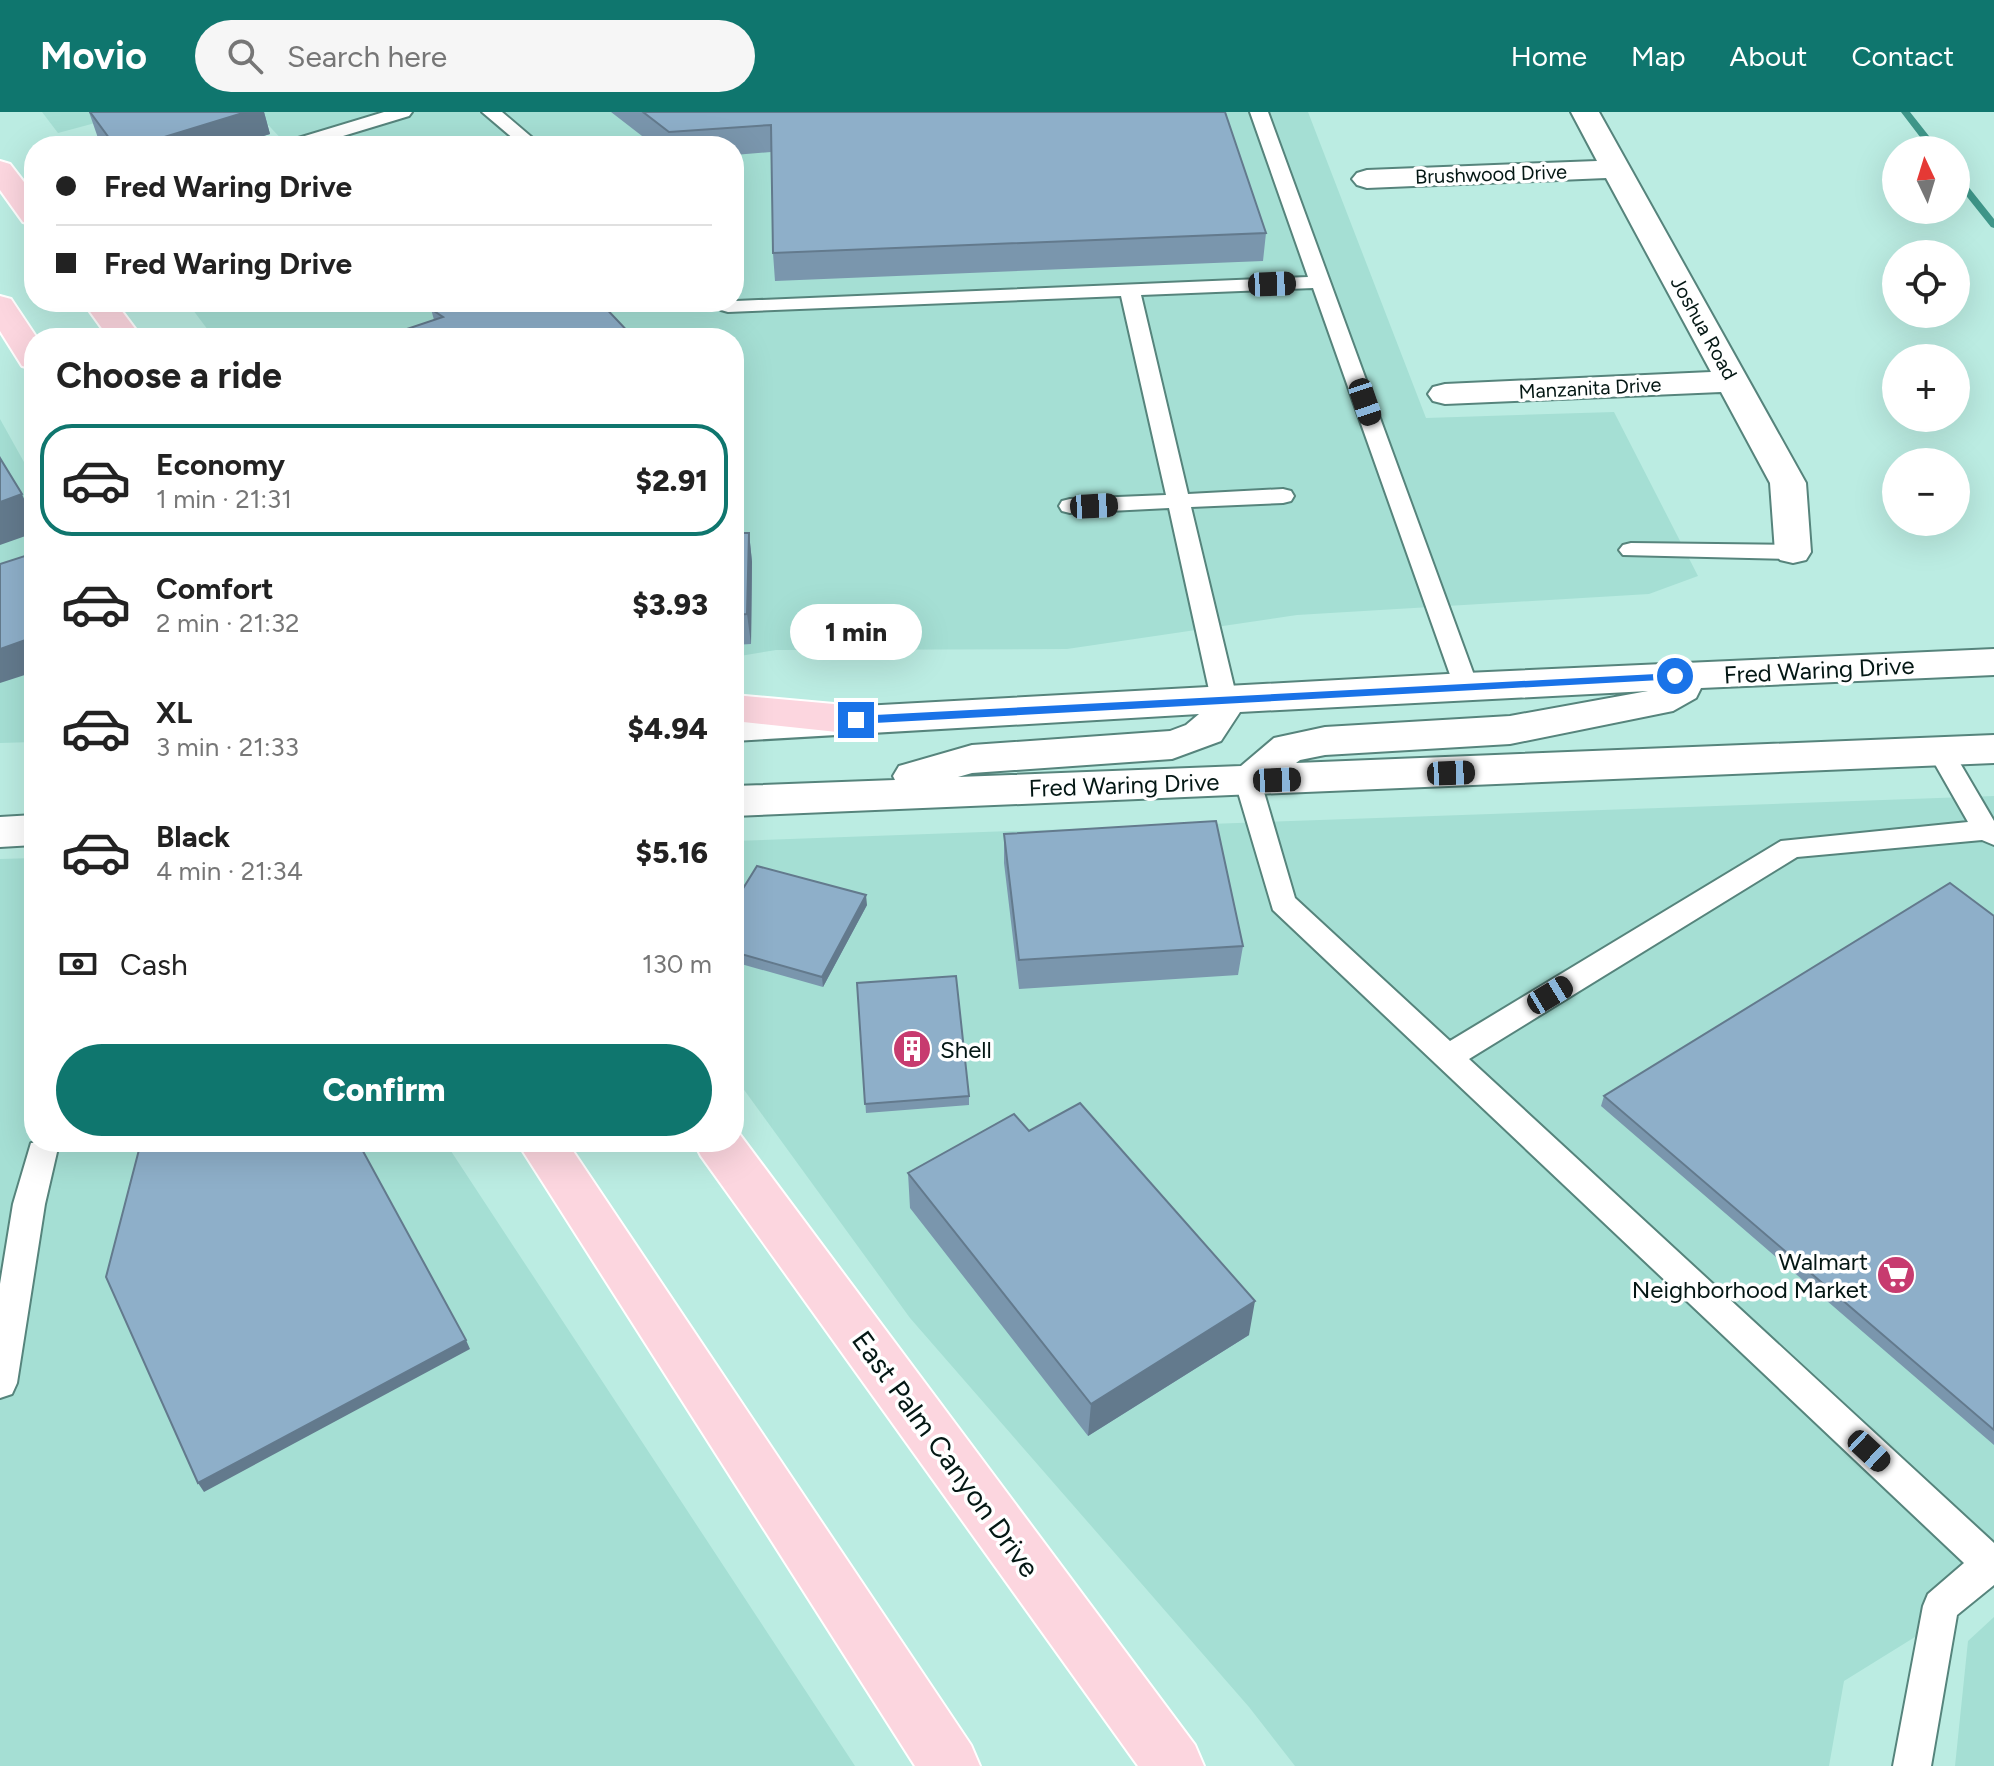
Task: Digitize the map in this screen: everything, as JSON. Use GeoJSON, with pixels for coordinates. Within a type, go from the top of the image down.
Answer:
{"type":"FeatureCollection","features":[{"type":"Feature","properties":{"kind":"main road","name":"Joshua Road"},"geometry":{"type":"LineString","coordinates":[[1585,112],[1788,483],[1793,552]]}},
{"type":"Feature","properties":{"kind":"main road","name":"Brushwood Drive"},"geometry":{"type":"LineString","coordinates":[[1367,179],[1614,169]]}},
{"type":"Feature","properties":{"kind":"main road"},"geometry":{"type":"LineString","coordinates":[[0,170],[24,202]]}},
{"type":"Feature","properties":{"kind":"main road"},"geometry":{"type":"LineString","coordinates":[[0,306],[24,343]]}},
{"type":"Feature","properties":{"kind":"main road","name":"Manzanita Drive"},"geometry":{"type":"LineString","coordinates":[[1445,394],[1734,381]]}},
{"type":"Feature","properties":{"kind":"main road","name":"Fred Waring Drive"},"geometry":{"type":"LineString","coordinates":[[744,726],[1466,686],[1994,662]]}},
{"type":"Feature","properties":{"kind":"main road"},"geometry":{"type":"LineString","coordinates":[[1248,782],[1288,748],[1325,741],[1510,730],[1595,717],[1659,702],[1705,675]]}},
{"type":"Feature","properties":{"kind":"main road"},"geometry":{"type":"LineString","coordinates":[[855,796],[972,759],[1172,745],[1202,736],[1218,723],[1224,699]]}},
{"type":"Feature","properties":{"kind":"main road"},"geometry":{"type":"LineString","coordinates":[[744,709],[856,720]]}},
{"type":"Feature","properties":{"kind":"main road","name":"Fred Waring Drive"},"geometry":{"type":"LineString","coordinates":[[744,801],[1994,749]]}},
{"type":"Feature","properties":{"kind":"main road"},"geometry":{"type":"LineString","coordinates":[[0,832],[24,831]]}},
{"type":"Feature","properties":{"kind":"main road"},"geometry":{"type":"LineString","coordinates":[[548,1152],[950,1766]]}},
{"type":"Feature","properties":{"kind":"main road","name":"East Palm Canyon Drive"},"geometry":{"type":"LineString","coordinates":[[725,1152],[1174,1766]]}},
{"type":"Feature","properties":{"kind":"lane"},"geometry":{"type":"LineString","coordinates":[[324,136],[403,112]]}},
{"type":"Feature","properties":{"kind":"lane"},"geometry":{"type":"LineString","coordinates":[[491,112],[521,136]]}},
{"type":"Feature","properties":{"kind":"lane"},"geometry":{"type":"LineString","coordinates":[[1259,112],[1466,686]]}},
{"type":"Feature","properties":{"kind":"lane"},"geometry":{"type":"LineString","coordinates":[[744,305],[1322,282]]}},
{"type":"Feature","properties":{"kind":"lane"},"geometry":{"type":"LineString","coordinates":[[1130,290],[1224,699]]}},
{"type":"Feature","properties":{"kind":"lane"},"geometry":{"type":"LineString","coordinates":[[1070,506],[1283,496]]}},
{"type":"Feature","properties":{"kind":"lane"},"geometry":{"type":"LineString","coordinates":[[1631,550],[1793,552]]}},
{"type":"Feature","properties":{"kind":"lane"},"geometry":{"type":"LineString","coordinates":[[1448,1057],[1791,848],[1990,833],[1941,752]]}},
{"type":"Feature","properties":{"kind":"lane"},"geometry":{"type":"LineString","coordinates":[[1248,782],[1283,903],[1992,1564],[1941,1606],[1912,1766]]}},
{"type":"Feature","properties":{"kind":"lane"},"geometry":{"type":"LineString","coordinates":[[0,1383],[29,1204],[42,1152]]}},
{"type":"Feature","properties":{"kind":"shaded area"},"geometry":{"type":"Polygon","coordinates":[[[42,112],[136,112],[58,133],[42,112]]]}},
{"type":"Feature","properties":{"kind":"shaded area"},"geometry":{"type":"Polygon","coordinates":[[[256,112],[1308,112],[1426,418],[1614,412],[1698,576],[1649,594],[1297,615],[1067,649],[776,650],[744,655],[744,328],[206,328],[194,312],[744,312],[744,136],[279,136],[256,112]]]}},
{"type":"Feature","properties":{"kind":"shaded area"},"geometry":{"type":"Polygon","coordinates":[[[0,419],[24,462],[24,742],[0,743],[0,419]]]}},
{"type":"Feature","properties":{"kind":"shaded area"},"geometry":{"type":"Polygon","coordinates":[[[1994,796],[1994,1588],[1844,1681],[1829,1766],[1295,1766],[1249,1707],[910,1318],[744,1090],[744,841],[1994,796]]]}},
{"type":"Feature","properties":{"kind":"shaded area"},"geometry":{"type":"Polygon","coordinates":[[[24,858],[24,1152],[452,1152],[855,1766],[0,1766],[0,859],[24,858]]]}},
{"type":"Feature","properties":{"kind":"shaded area"},"geometry":{"type":"Polygon","coordinates":[[[1994,1617],[1994,1766],[1955,1766],[1968,1641],[1994,1617]]]}},
{"type":"Feature","properties":{"kind":"building"},"geometry":{"type":"Polygon","coordinates":[[[90,112],[246,112],[168,136],[108,136],[90,112]]]}},
{"type":"Feature","properties":{"kind":"building"},"geometry":{"type":"Polygon","coordinates":[[[643,112],[1225,112],[1266,233],[773,253],[771,125],[669,132],[643,112]]]}},
{"type":"Feature","properties":{"kind":"building"},"geometry":{"type":"Polygon","coordinates":[[[436,312],[609,312],[625,328],[410,328],[443,317],[436,312]]]}},
{"type":"Feature","properties":{"kind":"building"},"geometry":{"type":"Polygon","coordinates":[[[0,458],[22,494],[0,502],[0,458]]]}},
{"type":"Feature","properties":{"kind":"building"},"geometry":{"type":"Polygon","coordinates":[[[744,533],[749,533],[747,614],[744,614],[744,533]]]}},
{"type":"Feature","properties":{"kind":"building"},"geometry":{"type":"Polygon","coordinates":[[[24,556],[24,641],[0,649],[0,564],[24,556]]]}},
{"type":"Feature","properties":{"kind":"building"},"geometry":{"type":"Polygon","coordinates":[[[1216,821],[1243,946],[1019,960],[1004,834],[1216,821]]]}},
{"type":"Feature","properties":{"kind":"building"},"geometry":{"type":"Polygon","coordinates":[[[757,866],[866,895],[822,977],[744,955],[744,887],[757,866]]]}},
{"type":"Feature","properties":{"kind":"building","name":"Walmart Neighborhood Market"},"geometry":{"type":"Polygon","coordinates":[[[1950,883],[1994,916],[1994,1430],[1604,1096],[1950,883]]]}},
{"type":"Feature","properties":{"kind":"building","name":"Shell"},"geometry":{"type":"Polygon","coordinates":[[[956,976],[969,1096],[865,1104],[857,983],[956,976]]]}},
{"type":"Feature","properties":{"kind":"building"},"geometry":{"type":"Polygon","coordinates":[[[1080,1103],[1255,1301],[1091,1404],[908,1173],[1014,1114],[1029,1131],[1080,1103]]]}},
{"type":"Feature","properties":{"kind":"building"},"geometry":{"type":"Polygon","coordinates":[[[138,1152],[363,1152],[466,1340],[198,1483],[106,1277],[138,1152]]]}},
{"type":"Feature","properties":{"kind":"waterway"},"geometry":{"type":"LineString","coordinates":[[1905,112],[1924,136]]}},
{"type":"Feature","properties":{"kind":"waterway"},"geometry":{"type":"LineString","coordinates":[[1970,195],[1994,225]]}},
{"type":"Feature","properties":{"kind":"place","name":"Shell"},"geometry":{"type":"Point","coordinates":[912,1049]}},
{"type":"Feature","properties":{"kind":"place","name":"Walmart Neighborhood Market"},"geometry":{"type":"Point","coordinates":[1896,1275]}},
{"type":"Feature","properties":{"kind":"route"},"geometry":{"type":"LineString","coordinates":[[856,720],[1675,676]]}}]}
